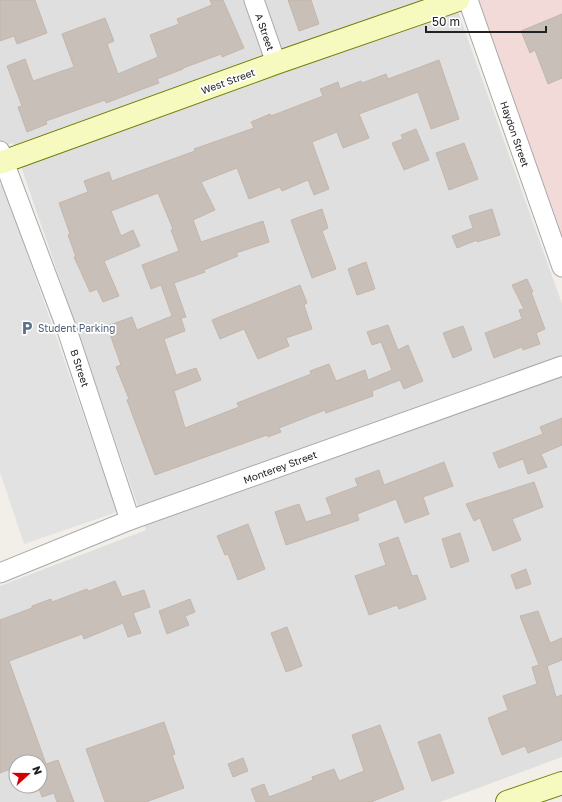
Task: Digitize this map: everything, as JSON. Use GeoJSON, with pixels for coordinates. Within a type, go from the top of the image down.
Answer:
{"type":"FeatureCollection","features":[{"type":"Feature","properties":{"kind":"street","name":"A Street"},"geometry":{"type":"LineString","coordinates":[[254,0],[276,63]]}},
{"type":"Feature","properties":{"kind":"street","name":"West Street"},"geometry":{"type":"LineString","coordinates":[[1,158],[458,0]]}},
{"type":"Feature","properties":{"kind":"street","name":"Haydon Street"},"geometry":{"type":"LineString","coordinates":[[468,0],[562,267]]}},
{"type":"Feature","properties":{"kind":"street","name":"B Street"},"geometry":{"type":"LineString","coordinates":[[1,158],[66,327],[130,520]]}},
{"type":"Feature","properties":{"kind":"street","name":"Monterey Street"},"geometry":{"type":"LineString","coordinates":[[0,573],[130,520],[562,366]]}},
{"type":"Feature","properties":{"kind":"street"},"geometry":{"type":"LineString","coordinates":[[507,802],[562,782]]}},
{"type":"Feature","properties":{"kind":"shaded area"},"geometry":{"type":"Polygon","coordinates":[[[0,0],[454,0],[562,304],[562,757],[440,802],[0,802],[0,586],[146,530],[13,143],[0,147],[0,0]]]}},
{"type":"Feature","properties":{"kind":"shaded area"},"geometry":{"type":"Polygon","coordinates":[[[468,0],[562,0],[562,267],[468,0]]]}},
{"type":"Feature","properties":{"kind":"shaded area","name":"Student Parking"},"geometry":{"type":"Polygon","coordinates":[[[3,184],[117,512],[24,544],[0,472],[0,185],[3,184]]]}},
{"type":"Feature","properties":{"kind":"building"},"geometry":{"type":"Polygon","coordinates":[[[0,0],[35,0],[47,33],[17,44],[14,36],[0,41],[0,0]]]}},
{"type":"Feature","properties":{"kind":"building"},"geometry":{"type":"Polygon","coordinates":[[[210,0],[223,0],[244,48],[222,57],[221,54],[183,68],[157,79],[159,83],[106,103],[105,100],[46,121],[47,124],[27,132],[18,107],[22,106],[7,66],[25,59],[33,81],[74,67],[62,34],[105,18],[114,41],[107,44],[118,74],[158,57],[150,35],[179,24],[177,19],[212,5],[210,0]]]}},
{"type":"Feature","properties":{"kind":"building"},"geometry":{"type":"Polygon","coordinates":[[[288,0],[311,0],[319,24],[299,31],[288,0]]]}},
{"type":"Feature","properties":{"kind":"building"},"geometry":{"type":"Polygon","coordinates":[[[562,14],[562,78],[548,84],[535,50],[530,53],[521,31],[562,14]]]}},
{"type":"Feature","properties":{"kind":"building"},"geometry":{"type":"Polygon","coordinates":[[[439,60],[459,119],[431,129],[418,92],[359,114],[369,138],[343,148],[337,132],[312,142],[329,189],[314,195],[308,180],[282,191],[280,187],[249,199],[237,168],[201,182],[215,210],[193,220],[201,242],[263,221],[269,242],[236,253],[238,256],[204,270],[205,272],[174,283],[186,317],[181,318],[185,331],[164,339],[176,375],[196,368],[201,380],[174,391],[185,428],[239,407],[237,403],[311,374],[310,371],[329,364],[336,381],[365,370],[368,380],[392,370],[381,342],[372,345],[367,332],[388,325],[398,350],[408,345],[423,381],[404,389],[400,380],[372,391],[373,396],[326,413],[325,410],[279,428],[281,432],[268,437],[267,435],[155,475],[127,400],[129,399],[116,367],[121,365],[107,326],[132,317],[137,330],[172,316],[161,285],[151,289],[142,265],[179,251],[171,230],[173,229],[158,193],[111,211],[121,236],[133,230],[140,246],[104,261],[119,296],[103,302],[97,289],[90,292],[74,257],[76,257],[68,235],[70,234],[59,203],[88,192],[84,181],[109,172],[112,181],[195,151],[194,149],[254,128],[251,122],[323,96],[320,89],[338,82],[340,89],[386,74],[388,79],[439,60]]]}},
{"type":"Feature","properties":{"kind":"building"},"geometry":{"type":"Polygon","coordinates":[[[416,129],[429,160],[404,170],[392,143],[403,139],[401,135],[416,129]]]}},
{"type":"Feature","properties":{"kind":"building"},"geometry":{"type":"Polygon","coordinates":[[[464,143],[478,179],[449,190],[436,153],[464,143]]]}},
{"type":"Feature","properties":{"kind":"building"},"geometry":{"type":"Polygon","coordinates":[[[322,209],[328,228],[322,231],[336,269],[312,278],[291,220],[322,209]]]}},
{"type":"Feature","properties":{"kind":"building"},"geometry":{"type":"Polygon","coordinates":[[[492,209],[500,235],[477,242],[477,240],[457,248],[452,236],[473,228],[469,216],[492,209]]]}},
{"type":"Feature","properties":{"kind":"building"},"geometry":{"type":"Polygon","coordinates":[[[366,262],[375,289],[357,295],[348,269],[366,262]]]}},
{"type":"Feature","properties":{"kind":"building"},"geometry":{"type":"Polygon","coordinates":[[[527,279],[533,292],[531,292],[545,329],[536,333],[540,344],[523,350],[522,347],[494,358],[485,333],[522,319],[519,310],[524,309],[512,285],[527,279]]]}},
{"type":"Feature","properties":{"kind":"building"},"geometry":{"type":"Polygon","coordinates":[[[300,285],[307,303],[304,305],[312,329],[286,338],[289,346],[258,359],[244,329],[220,339],[212,320],[300,285]]]}},
{"type":"Feature","properties":{"kind":"building"},"geometry":{"type":"Polygon","coordinates":[[[463,326],[472,350],[453,358],[443,333],[463,326]]]}},
{"type":"Feature","properties":{"kind":"building"},"geometry":{"type":"Polygon","coordinates":[[[562,418],[562,445],[541,454],[547,467],[528,474],[523,459],[499,468],[493,453],[543,434],[540,427],[562,418]]]}},
{"type":"Feature","properties":{"kind":"building"},"geometry":{"type":"Polygon","coordinates":[[[444,462],[453,486],[423,497],[429,514],[405,523],[396,499],[357,514],[359,520],[286,545],[275,512],[299,504],[306,522],[332,514],[326,498],[358,486],[355,479],[379,470],[384,485],[444,462]]]}},
{"type":"Feature","properties":{"kind":"building"},"geometry":{"type":"Polygon","coordinates":[[[534,482],[543,507],[512,519],[521,540],[493,551],[480,518],[474,521],[466,504],[534,482]]]}},
{"type":"Feature","properties":{"kind":"building"},"geometry":{"type":"Polygon","coordinates":[[[248,524],[265,569],[238,580],[228,554],[225,555],[217,536],[248,524]]]}},
{"type":"Feature","properties":{"kind":"building"},"geometry":{"type":"Polygon","coordinates":[[[460,533],[469,561],[451,568],[442,539],[460,533]]]}},
{"type":"Feature","properties":{"kind":"building"},"geometry":{"type":"Polygon","coordinates":[[[398,537],[412,576],[417,575],[426,599],[399,609],[397,605],[369,615],[355,576],[386,565],[379,544],[398,537]]]}},
{"type":"Feature","properties":{"kind":"building"},"geometry":{"type":"Polygon","coordinates":[[[526,569],[531,584],[516,589],[511,575],[526,569]]]}},
{"type":"Feature","properties":{"kind":"building"},"geometry":{"type":"Polygon","coordinates":[[[115,581],[122,597],[144,590],[150,607],[133,613],[141,633],[128,637],[123,623],[84,639],[82,634],[9,661],[42,754],[8,754],[8,770],[0,773],[0,620],[51,599],[52,602],[87,589],[89,591],[115,581]]]}},
{"type":"Feature","properties":{"kind":"building"},"geometry":{"type":"Polygon","coordinates":[[[190,599],[195,612],[185,616],[189,625],[167,634],[159,611],[190,599]]]}},
{"type":"Feature","properties":{"kind":"building"},"geometry":{"type":"Polygon","coordinates":[[[538,611],[550,643],[562,638],[562,660],[547,666],[556,697],[562,695],[562,740],[528,753],[525,746],[502,755],[488,718],[508,710],[503,696],[537,684],[532,667],[539,665],[520,616],[538,611]]]}},
{"type":"Feature","properties":{"kind":"building"},"geometry":{"type":"Polygon","coordinates":[[[287,627],[302,666],[286,672],[271,633],[287,627]]]}},
{"type":"Feature","properties":{"kind":"building"},"geometry":{"type":"Polygon","coordinates":[[[164,722],[175,754],[172,755],[184,788],[146,802],[105,802],[86,749],[164,722]]]}},
{"type":"Feature","properties":{"kind":"building"},"geometry":{"type":"Polygon","coordinates":[[[380,725],[404,789],[371,802],[256,802],[251,789],[264,784],[269,797],[313,780],[312,777],[334,769],[339,781],[364,771],[352,735],[380,725]]]}},
{"type":"Feature","properties":{"kind":"building"},"geometry":{"type":"Polygon","coordinates":[[[440,734],[454,773],[432,781],[418,742],[440,734]]]}},
{"type":"Feature","properties":{"kind":"building"},"geometry":{"type":"Polygon","coordinates":[[[243,758],[248,771],[233,777],[228,764],[243,758]]]}},
{"type":"Feature","properties":{"kind":"building"},"geometry":{"type":"Polygon","coordinates":[[[58,760],[74,802],[57,802],[54,793],[42,797],[41,794],[48,794],[48,763],[58,760]]]}},
{"type":"Feature","properties":{"kind":"place","name":"Student Parking"},"geometry":{"type":"Point","coordinates":[27,328]}}]}
